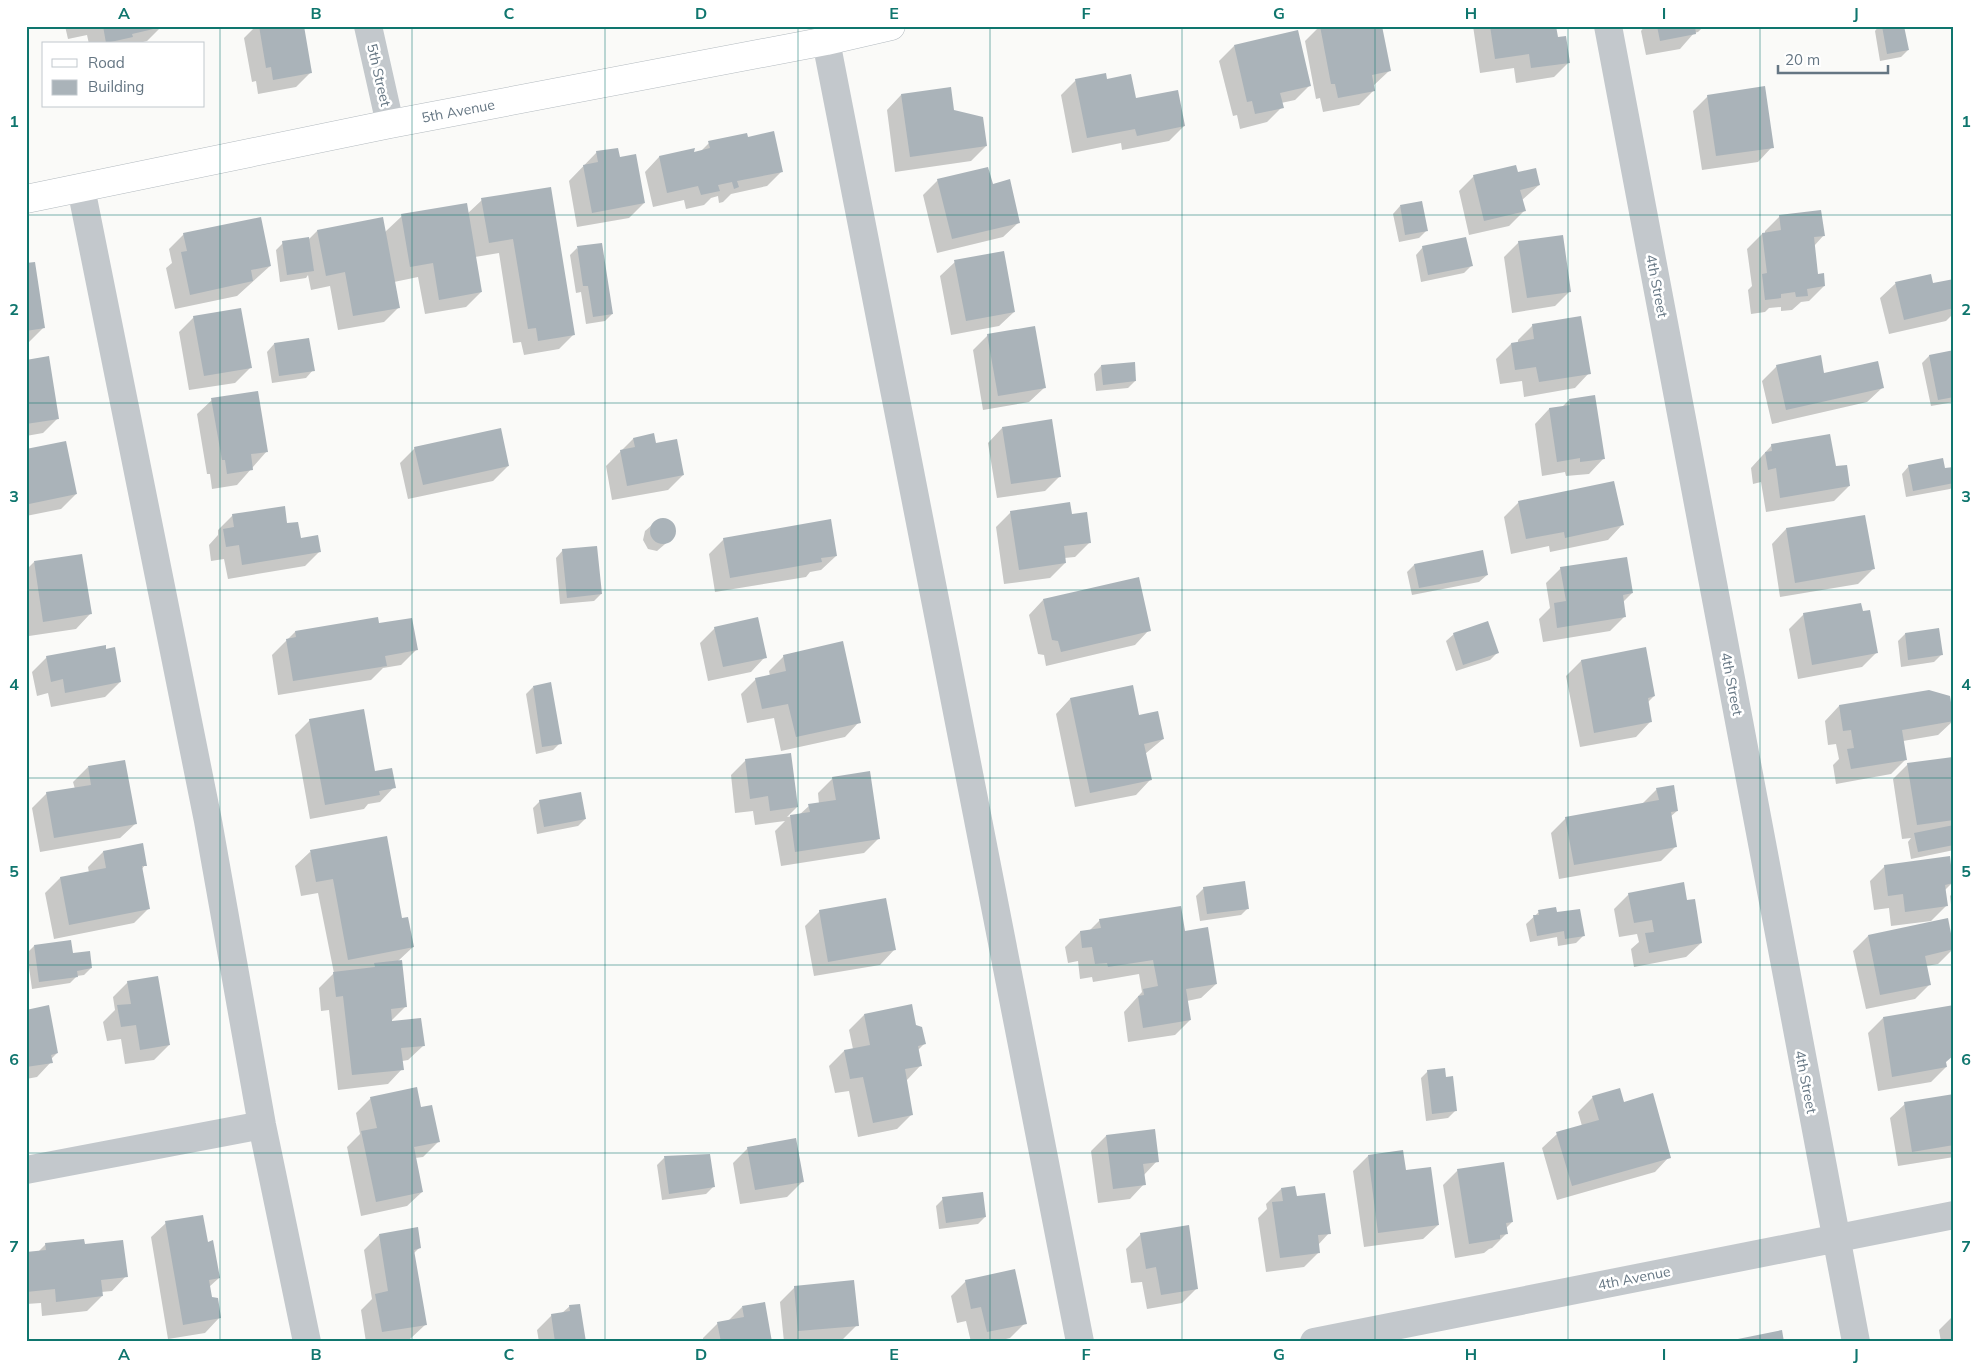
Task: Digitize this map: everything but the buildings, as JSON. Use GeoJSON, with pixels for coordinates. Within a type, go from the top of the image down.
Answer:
{"type":"FeatureCollection","features":[{"type":"Feature","properties":{"kind":"street","name":"5th Street"},"geometry":{"type":"LineString","coordinates":[[368,26],[390,124]]}},
{"type":"Feature","properties":{"kind":"street","name":"5th Avenue"},"geometry":{"type":"LineString","coordinates":[[26,199],[390,124],[826,42],[891,26]]}},
{"type":"Feature","properties":{"kind":"street","name":"4th Street"},"geometry":{"type":"LineString","coordinates":[[1608,26],[1856,1342]]}},
{"type":"Feature","properties":{"kind":"street"},"geometry":{"type":"LineString","coordinates":[[826,42],[1080,1342]]}},
{"type":"Feature","properties":{"kind":"street"},"geometry":{"type":"LineString","coordinates":[[81,188],[208,821],[262,1125],[307,1342]]}},
{"type":"Feature","properties":{"kind":"street"},"geometry":{"type":"LineString","coordinates":[[26,1170],[262,1125]]}},
{"type":"Feature","properties":{"kind":"street","name":"4th Avenue"},"geometry":{"type":"LineString","coordinates":[[1314,1342],[1835,1237],[1954,1215]]}}]}
